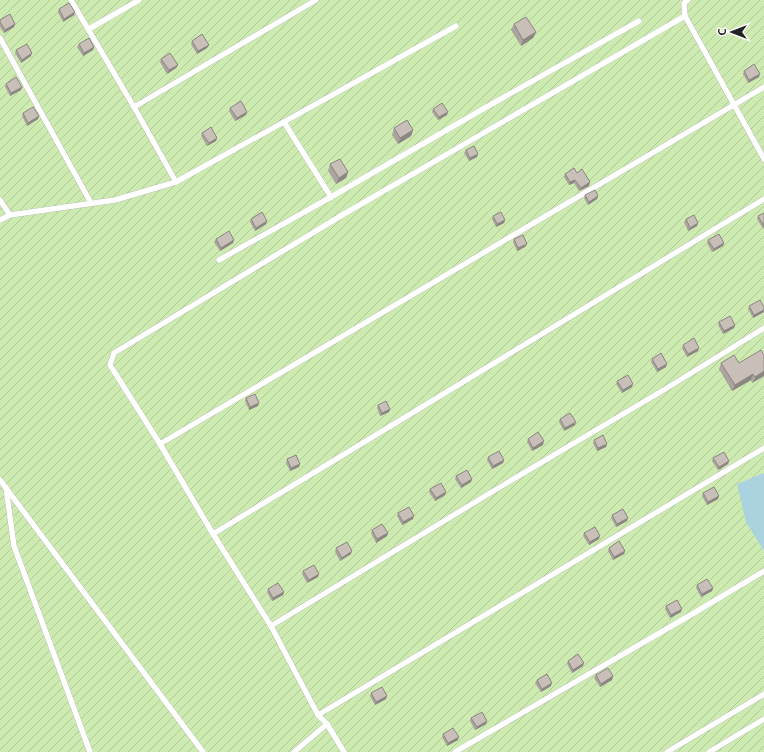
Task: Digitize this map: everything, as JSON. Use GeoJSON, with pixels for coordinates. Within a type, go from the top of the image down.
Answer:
{"type":"FeatureCollection","features":[{"type":"Feature","properties":{"kind":"lane"},"geometry":{"type":"LineString","coordinates":[[72,0],[134,106],[176,182]]}},
{"type":"Feature","properties":{"kind":"lane"},"geometry":{"type":"LineString","coordinates":[[89,30],[139,0]]}},
{"type":"Feature","properties":{"kind":"lane"},"geometry":{"type":"LineString","coordinates":[[134,106],[316,0]]}},
{"type":"Feature","properties":{"kind":"lane"},"geometry":{"type":"LineString","coordinates":[[688,0],[684,3],[685,16],[764,160]]}},
{"type":"Feature","properties":{"kind":"lane"},"geometry":{"type":"LineString","coordinates":[[344,752],[327,724],[318,715],[271,626],[110,365],[114,354],[344,214],[685,16]]}},
{"type":"Feature","properties":{"kind":"lane"},"geometry":{"type":"LineString","coordinates":[[219,260],[639,21]]}},
{"type":"Feature","properties":{"kind":"lane"},"geometry":{"type":"LineString","coordinates":[[0,220],[10,215],[115,200],[176,182],[456,26]]}},
{"type":"Feature","properties":{"kind":"lane"},"geometry":{"type":"LineString","coordinates":[[0,38],[92,203]]}},
{"type":"Feature","properties":{"kind":"lane"},"geometry":{"type":"LineString","coordinates":[[160,444],[764,87]]}},
{"type":"Feature","properties":{"kind":"lane"},"geometry":{"type":"LineString","coordinates":[[284,122],[331,197]]}},
{"type":"Feature","properties":{"kind":"lane"},"geometry":{"type":"LineString","coordinates":[[213,534],[764,199]]}},
{"type":"Feature","properties":{"kind":"lane"},"geometry":{"type":"LineString","coordinates":[[0,200],[10,215]]}},
{"type":"Feature","properties":{"kind":"lane"},"geometry":{"type":"LineString","coordinates":[[271,626],[764,328]]}},
{"type":"Feature","properties":{"kind":"lane"},"geometry":{"type":"LineString","coordinates":[[318,715],[764,448]]}},
{"type":"Feature","properties":{"kind":"lane"},"geometry":{"type":"LineString","coordinates":[[0,480],[203,752]]}},
{"type":"Feature","properties":{"kind":"lane"},"geometry":{"type":"LineString","coordinates":[[6,488],[14,546],[90,752]]}},
{"type":"Feature","properties":{"kind":"lane"},"geometry":{"type":"LineString","coordinates":[[455,752],[764,571]]}},
{"type":"Feature","properties":{"kind":"lane"},"geometry":{"type":"LineString","coordinates":[[667,752],[764,694]]}},
{"type":"Feature","properties":{"kind":"lane"},"geometry":{"type":"LineString","coordinates":[[709,752],[764,720]]}},
{"type":"Feature","properties":{"kind":"lane"},"geometry":{"type":"LineString","coordinates":[[294,752],[327,724]]}},
{"type":"Feature","properties":{"kind":"green space"},"geometry":{"type":"Polygon","coordinates":[[[0,0],[764,0],[764,752],[0,752],[0,0]]]}},
{"type":"Feature","properties":{"kind":"water"},"geometry":{"type":"Polygon","coordinates":[[[764,473],[764,551],[746,522],[737,484],[764,473]]]}},
{"type":"Feature","properties":{"kind":"building"},"geometry":{"type":"Polygon","coordinates":[[[69,3],[75,12],[64,19],[59,9],[69,3]]]}},
{"type":"Feature","properties":{"kind":"building"},"geometry":{"type":"Polygon","coordinates":[[[10,14],[15,24],[5,30],[0,20],[10,14]]]}},
{"type":"Feature","properties":{"kind":"building"},"geometry":{"type":"Polygon","coordinates":[[[526,17],[536,32],[523,40],[514,24],[526,17]]]}},
{"type":"Feature","properties":{"kind":"building"},"geometry":{"type":"Polygon","coordinates":[[[202,34],[209,45],[198,51],[192,41],[202,34]]]}},
{"type":"Feature","properties":{"kind":"building"},"geometry":{"type":"Polygon","coordinates":[[[89,38],[94,47],[84,53],[79,44],[89,38]]]}},
{"type":"Feature","properties":{"kind":"building"},"geometry":{"type":"Polygon","coordinates":[[[27,44],[32,53],[22,60],[16,50],[27,44]]]}},
{"type":"Feature","properties":{"kind":"building"},"geometry":{"type":"Polygon","coordinates":[[[170,53],[178,65],[169,70],[161,59],[170,53]]]}},
{"type":"Feature","properties":{"kind":"building"},"geometry":{"type":"Polygon","coordinates":[[[754,64],[760,74],[749,80],[744,71],[754,64]]]}},
{"type":"Feature","properties":{"kind":"building"},"geometry":{"type":"Polygon","coordinates":[[[16,77],[22,87],[11,93],[6,84],[16,77]]]}},
{"type":"Feature","properties":{"kind":"building"},"geometry":{"type":"Polygon","coordinates":[[[241,101],[247,112],[237,118],[230,108],[241,101]]]}},
{"type":"Feature","properties":{"kind":"building"},"geometry":{"type":"Polygon","coordinates":[[[442,103],[448,112],[439,117],[433,109],[442,103]]]}},
{"type":"Feature","properties":{"kind":"building"},"geometry":{"type":"Polygon","coordinates":[[[33,107],[39,116],[28,123],[23,113],[33,107]]]}},
{"type":"Feature","properties":{"kind":"building"},"geometry":{"type":"Polygon","coordinates":[[[407,120],[413,130],[400,138],[394,128],[407,120]]]}},
{"type":"Feature","properties":{"kind":"building"},"geometry":{"type":"Polygon","coordinates":[[[211,127],[217,138],[209,143],[202,133],[211,127]]]}},
{"type":"Feature","properties":{"kind":"building"},"geometry":{"type":"Polygon","coordinates":[[[474,146],[478,154],[470,158],[466,150],[474,146]]]}},
{"type":"Feature","properties":{"kind":"building"},"geometry":{"type":"Polygon","coordinates":[[[340,159],[348,172],[339,178],[330,164],[340,159]]]}},
{"type":"Feature","properties":{"kind":"building"},"geometry":{"type":"Polygon","coordinates":[[[574,168],[577,173],[582,169],[590,182],[581,188],[575,180],[570,182],[565,174],[574,168]]]}},
{"type":"Feature","properties":{"kind":"building"},"geometry":{"type":"Polygon","coordinates":[[[595,190],[598,196],[589,202],[585,195],[595,190]]]}},
{"type":"Feature","properties":{"kind":"building"},"geometry":{"type":"Polygon","coordinates":[[[262,212],[267,221],[256,228],[251,219],[262,212]]]}},
{"type":"Feature","properties":{"kind":"building"},"geometry":{"type":"Polygon","coordinates":[[[501,212],[505,220],[497,224],[493,216],[501,212]]]}},
{"type":"Feature","properties":{"kind":"building"},"geometry":{"type":"Polygon","coordinates":[[[764,213],[764,226],[758,216],[764,213]]]}},
{"type":"Feature","properties":{"kind":"building"},"geometry":{"type":"Polygon","coordinates":[[[694,215],[698,223],[690,228],[686,219],[694,215]]]}},
{"type":"Feature","properties":{"kind":"building"},"geometry":{"type":"Polygon","coordinates":[[[229,231],[234,240],[221,248],[216,239],[229,231]]]}},
{"type":"Feature","properties":{"kind":"building"},"geometry":{"type":"Polygon","coordinates":[[[719,234],[724,243],[714,249],[708,240],[719,234]]]}},
{"type":"Feature","properties":{"kind":"building"},"geometry":{"type":"Polygon","coordinates":[[[523,235],[527,244],[518,248],[514,239],[523,235]]]}},
{"type":"Feature","properties":{"kind":"building"},"geometry":{"type":"Polygon","coordinates":[[[760,300],[764,310],[754,315],[749,306],[760,300]]]}},
{"type":"Feature","properties":{"kind":"building"},"geometry":{"type":"Polygon","coordinates":[[[730,316],[735,325],[724,331],[719,322],[730,316]]]}},
{"type":"Feature","properties":{"kind":"building"},"geometry":{"type":"Polygon","coordinates":[[[694,338],[699,348],[688,354],[683,345],[694,338]]]}},
{"type":"Feature","properties":{"kind":"building"},"geometry":{"type":"Polygon","coordinates":[[[761,350],[764,355],[764,371],[755,377],[753,374],[735,385],[721,363],[734,355],[739,363],[761,350]]]}},
{"type":"Feature","properties":{"kind":"building"},"geometry":{"type":"Polygon","coordinates":[[[661,353],[667,364],[658,369],[652,359],[661,353]]]}},
{"type":"Feature","properties":{"kind":"building"},"geometry":{"type":"Polygon","coordinates":[[[628,375],[633,384],[623,390],[617,381],[628,375]]]}},
{"type":"Feature","properties":{"kind":"building"},"geometry":{"type":"Polygon","coordinates":[[[255,394],[259,403],[250,407],[246,398],[255,394]]]}},
{"type":"Feature","properties":{"kind":"building"},"geometry":{"type":"Polygon","coordinates":[[[386,401],[390,409],[382,413],[378,405],[386,401]]]}},
{"type":"Feature","properties":{"kind":"building"},"geometry":{"type":"Polygon","coordinates":[[[570,413],[576,422],[565,428],[560,419],[570,413]]]}},
{"type":"Feature","properties":{"kind":"building"},"geometry":{"type":"Polygon","coordinates":[[[538,432],[544,441],[533,448],[528,439],[538,432]]]}},
{"type":"Feature","properties":{"kind":"building"},"geometry":{"type":"Polygon","coordinates":[[[603,435],[607,444],[598,448],[594,440],[603,435]]]}},
{"type":"Feature","properties":{"kind":"building"},"geometry":{"type":"Polygon","coordinates":[[[499,451],[504,460],[493,466],[488,457],[499,451]]]}},
{"type":"Feature","properties":{"kind":"building"},"geometry":{"type":"Polygon","coordinates":[[[724,452],[729,461],[719,467],[713,458],[724,452]]]}},
{"type":"Feature","properties":{"kind":"building"},"geometry":{"type":"Polygon","coordinates":[[[296,455],[300,464],[291,468],[287,459],[296,455]]]}},
{"type":"Feature","properties":{"kind":"building"},"geometry":{"type":"Polygon","coordinates":[[[467,470],[472,479],[462,485],[456,476],[467,470]]]}},
{"type":"Feature","properties":{"kind":"building"},"geometry":{"type":"Polygon","coordinates":[[[441,483],[446,492],[436,498],[430,489],[441,483]]]}},
{"type":"Feature","properties":{"kind":"building"},"geometry":{"type":"Polygon","coordinates":[[[714,487],[719,496],[708,502],[703,493],[714,487]]]}},
{"type":"Feature","properties":{"kind":"building"},"geometry":{"type":"Polygon","coordinates":[[[409,507],[414,516],[403,522],[398,513],[409,507]]]}},
{"type":"Feature","properties":{"kind":"building"},"geometry":{"type":"Polygon","coordinates":[[[623,509],[628,518],[617,524],[612,515],[623,509]]]}},
{"type":"Feature","properties":{"kind":"building"},"geometry":{"type":"Polygon","coordinates":[[[382,524],[388,533],[377,539],[372,530],[382,524]]]}},
{"type":"Feature","properties":{"kind":"building"},"geometry":{"type":"Polygon","coordinates":[[[595,527],[600,536],[590,542],[584,533],[595,527]]]}},
{"type":"Feature","properties":{"kind":"building"},"geometry":{"type":"Polygon","coordinates":[[[619,541],[625,551],[614,557],[609,548],[619,541]]]}},
{"type":"Feature","properties":{"kind":"building"},"geometry":{"type":"Polygon","coordinates":[[[347,542],[352,551],[342,558],[336,548],[347,542]]]}},
{"type":"Feature","properties":{"kind":"building"},"geometry":{"type":"Polygon","coordinates":[[[314,565],[319,574],[309,580],[303,571],[314,565]]]}},
{"type":"Feature","properties":{"kind":"building"},"geometry":{"type":"Polygon","coordinates":[[[707,579],[713,588],[702,594],[697,585],[707,579]]]}},
{"type":"Feature","properties":{"kind":"building"},"geometry":{"type":"Polygon","coordinates":[[[278,583],[284,592],[273,598],[268,589],[278,583]]]}},
{"type":"Feature","properties":{"kind":"building"},"geometry":{"type":"Polygon","coordinates":[[[677,600],[682,609],[671,615],[666,606],[677,600]]]}},
{"type":"Feature","properties":{"kind":"building"},"geometry":{"type":"Polygon","coordinates":[[[578,654],[584,663],[573,670],[568,661],[578,654]]]}},
{"type":"Feature","properties":{"kind":"building"},"geometry":{"type":"Polygon","coordinates":[[[608,668],[613,676],[601,684],[596,675],[608,668]]]}},
{"type":"Feature","properties":{"kind":"building"},"geometry":{"type":"Polygon","coordinates":[[[547,674],[552,683],[542,689],[537,680],[547,674]]]}},
{"type":"Feature","properties":{"kind":"building"},"geometry":{"type":"Polygon","coordinates":[[[382,687],[387,696],[376,702],[371,693],[382,687]]]}},
{"type":"Feature","properties":{"kind":"building"},"geometry":{"type":"Polygon","coordinates":[[[482,712],[487,721],[477,727],[471,718],[482,712]]]}},
{"type":"Feature","properties":{"kind":"building"},"geometry":{"type":"Polygon","coordinates":[[[453,728],[459,737],[448,743],[443,734],[453,728]]]}}]}
